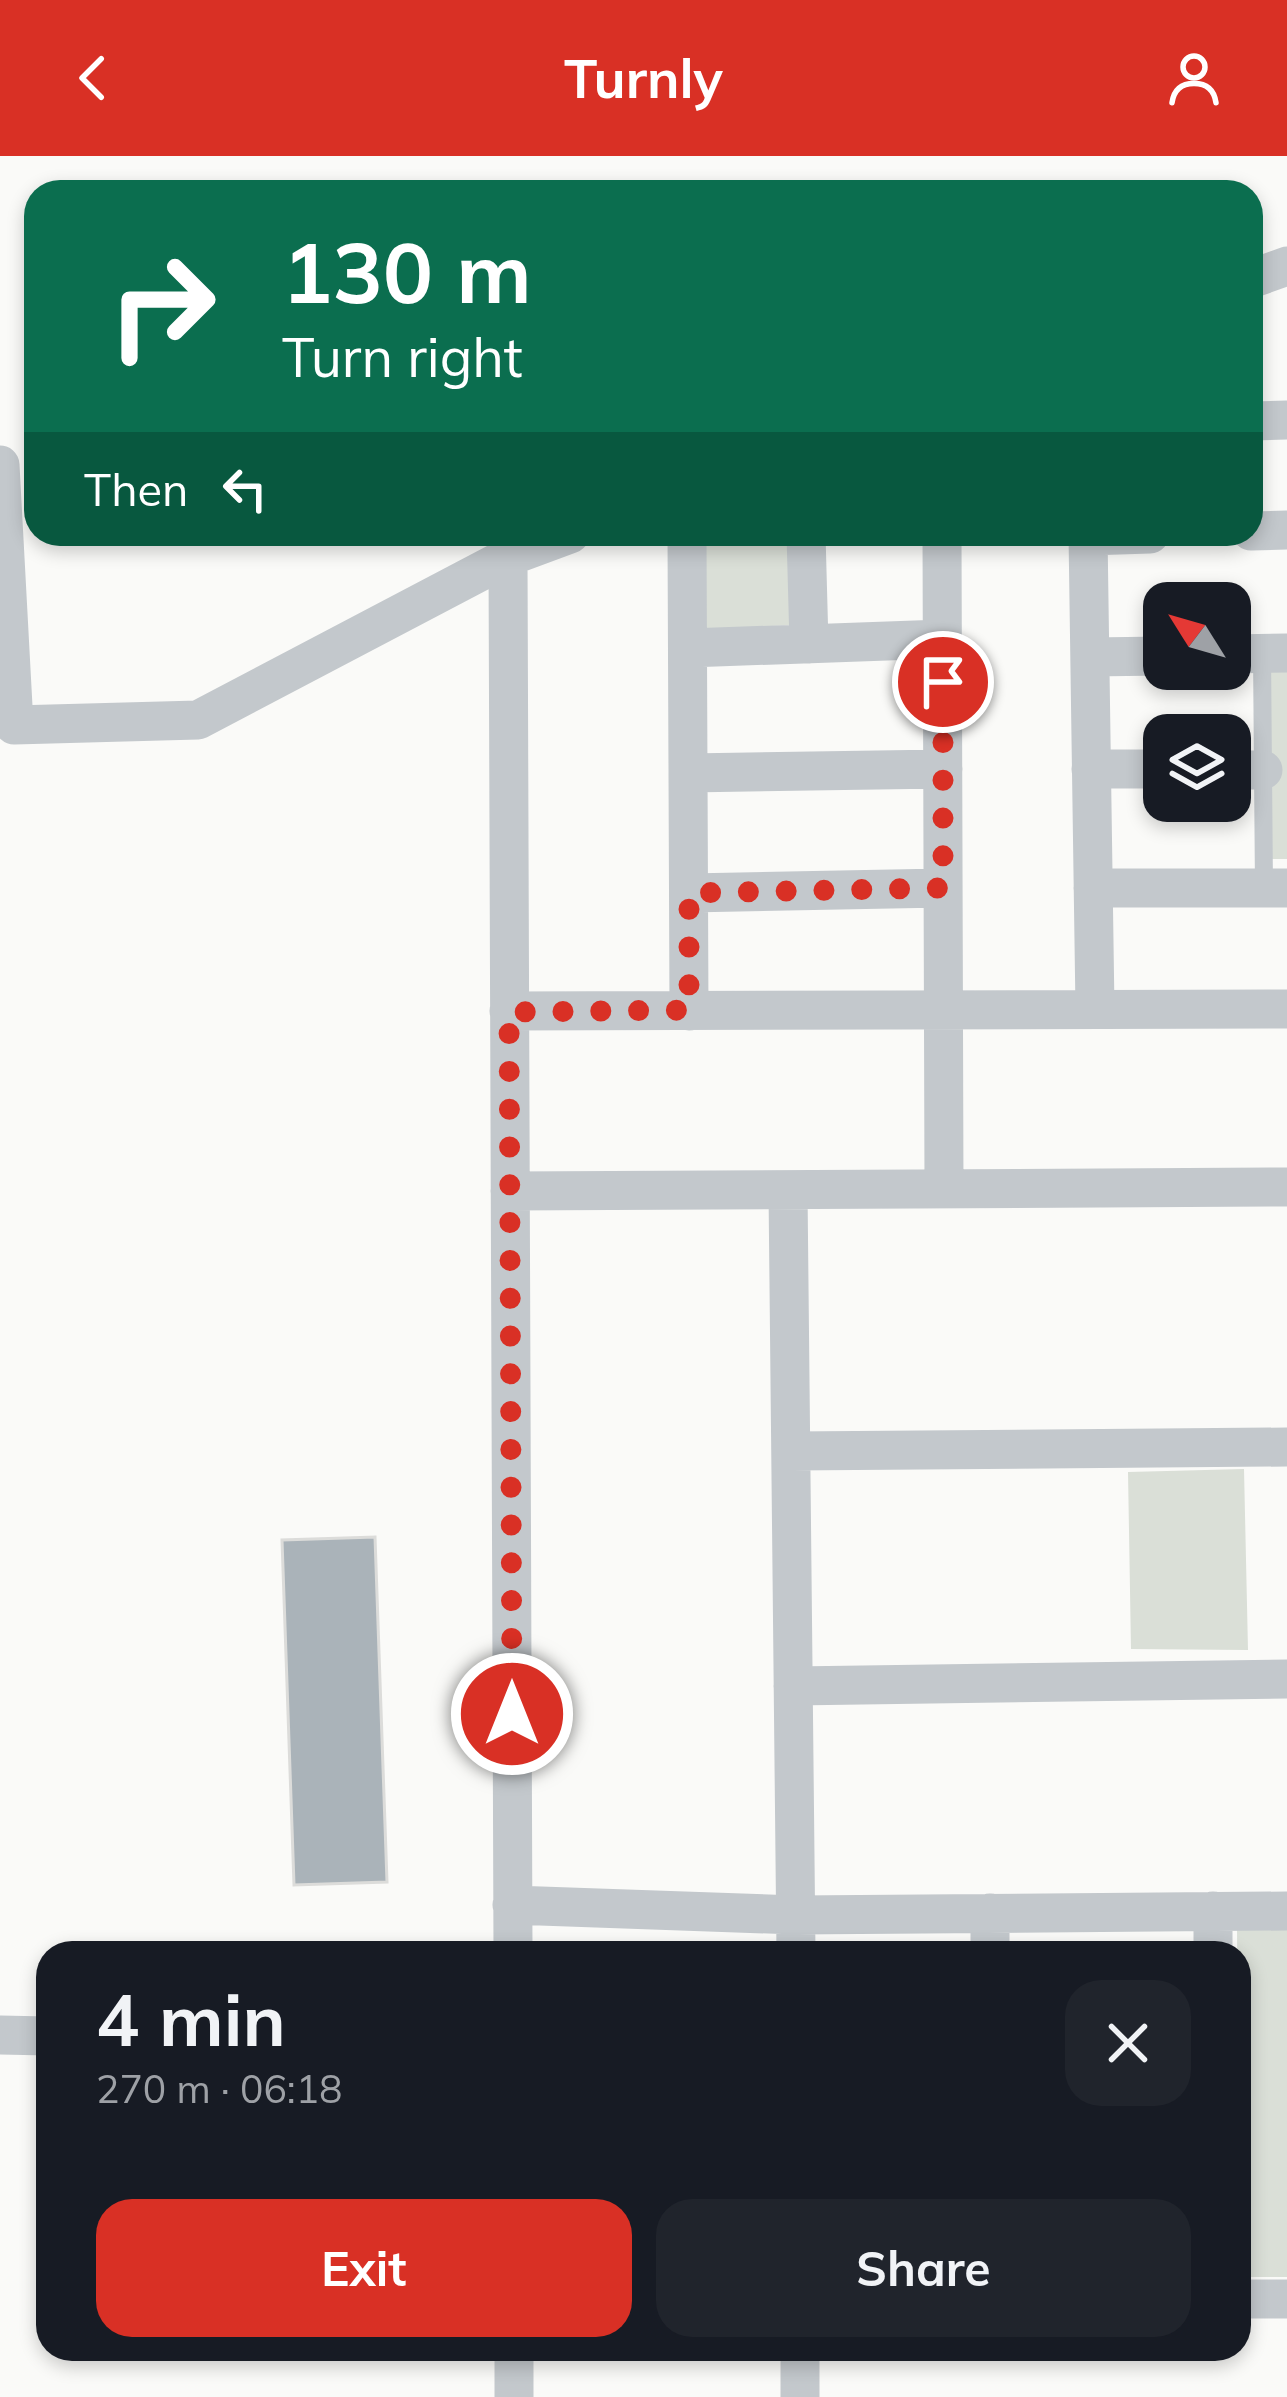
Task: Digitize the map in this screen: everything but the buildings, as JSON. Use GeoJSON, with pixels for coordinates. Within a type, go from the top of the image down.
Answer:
{"type":"FeatureCollection","features":[{"type":"Feature","properties":{"kind":"street"},"geometry":{"type":"LineString","coordinates":[[0,465],[14,724],[198,720],[508,557],[538,546]]}},
{"type":"Feature","properties":{"kind":"street"},"geometry":{"type":"LineString","coordinates":[[688,546],[689,1010]]}},
{"type":"Feature","properties":{"kind":"street"},"geometry":{"type":"LineString","coordinates":[[806,546],[809,644]]}},
{"type":"Feature","properties":{"kind":"street"},"geometry":{"type":"LineString","coordinates":[[943,546],[944,1189]]}},
{"type":"Feature","properties":{"kind":"street"},"geometry":{"type":"LineString","coordinates":[[1088,546],[1095,1010]]}},
{"type":"Feature","properties":{"kind":"street"},"geometry":{"type":"LineString","coordinates":[[508,557],[512,1941]]}},
{"type":"Feature","properties":{"kind":"street"},"geometry":{"type":"LineString","coordinates":[[688,648],[943,638]]}},
{"type":"Feature","properties":{"kind":"street"},"geometry":{"type":"LineString","coordinates":[[1090,657],[1143,656]]}},
{"type":"Feature","properties":{"kind":"street"},"geometry":{"type":"LineString","coordinates":[[688,773],[943,769]]}},
{"type":"Feature","properties":{"kind":"street"},"geometry":{"type":"LineString","coordinates":[[1091,769],[1143,769]]}},
{"type":"Feature","properties":{"kind":"street"},"geometry":{"type":"LineString","coordinates":[[689,893],[943,888]]}},
{"type":"Feature","properties":{"kind":"street"},"geometry":{"type":"LineString","coordinates":[[1093,888],[1275,888]]}},
{"type":"Feature","properties":{"kind":"street"},"geometry":{"type":"LineString","coordinates":[[509,1012],[1287,1009]]}},
{"type":"Feature","properties":{"kind":"street"},"geometry":{"type":"LineString","coordinates":[[510,1191],[1287,1187]]}},
{"type":"Feature","properties":{"kind":"street"},"geometry":{"type":"LineString","coordinates":[[788,1190],[796,1934]]}},
{"type":"Feature","properties":{"kind":"street"},"geometry":{"type":"LineString","coordinates":[[791,1451],[1287,1448]]}},
{"type":"Feature","properties":{"kind":"street"},"geometry":{"type":"LineString","coordinates":[[793,1686],[1287,1679]]}},
{"type":"Feature","properties":{"kind":"street"},"geometry":{"type":"LineString","coordinates":[[512,1905],[796,1934],[990,1913],[1287,1911]]}},
{"type":"Feature","properties":{"kind":"street"},"geometry":{"type":"LineString","coordinates":[[1213,1911],[1213,1941]]}},
{"type":"Feature","properties":{"kind":"street"},"geometry":{"type":"LineString","coordinates":[[990,1913],[990,1941]]}},
{"type":"Feature","properties":{"kind":"street"},"geometry":{"type":"LineString","coordinates":[[0,2035],[36,2036]]}},
{"type":"Feature","properties":{"kind":"street"},"geometry":{"type":"LineString","coordinates":[[1251,2300],[1287,2300]]}},
{"type":"Feature","properties":{"kind":"street"},"geometry":{"type":"LineString","coordinates":[[514,2361],[514,2397]]}},
{"type":"Feature","properties":{"kind":"street"},"geometry":{"type":"LineString","coordinates":[[800,2361],[800,2397]]}},
{"type":"Feature","properties":{"kind":"lane"},"geometry":{"type":"LineString","coordinates":[[1251,728],[1260,653]]}},
{"type":"Feature","properties":{"kind":"lane"},"geometry":{"type":"LineString","coordinates":[[1251,790],[1275,888]]}},
{"type":"Feature","properties":{"kind":"shaded area"},"geometry":{"type":"Polygon","coordinates":[[[700,546],[792,546],[793,625],[697,630],[700,546]]]}},
{"type":"Feature","properties":{"kind":"shaded area"},"geometry":{"type":"Polygon","coordinates":[[[1270,666],[1287,666],[1287,859],[1271,859],[1270,666]]]}},
{"type":"Feature","properties":{"kind":"shaded area"},"geometry":{"type":"Polygon","coordinates":[[[1244,1469],[1248,1650],[1131,1649],[1128,1472],[1244,1469]]]}},
{"type":"Feature","properties":{"kind":"shaded area"},"geometry":{"type":"Polygon","coordinates":[[[1237,1924],[1287,1924],[1287,2277],[1251,2277],[1251,1941],[1237,1941],[1237,1924]]]}},
{"type":"Feature","properties":{"kind":"route"},"geometry":{"type":"LineString","coordinates":[[512,1714],[509,1012],[689,1010],[689,893],[943,888],[943,682]]}}]}
